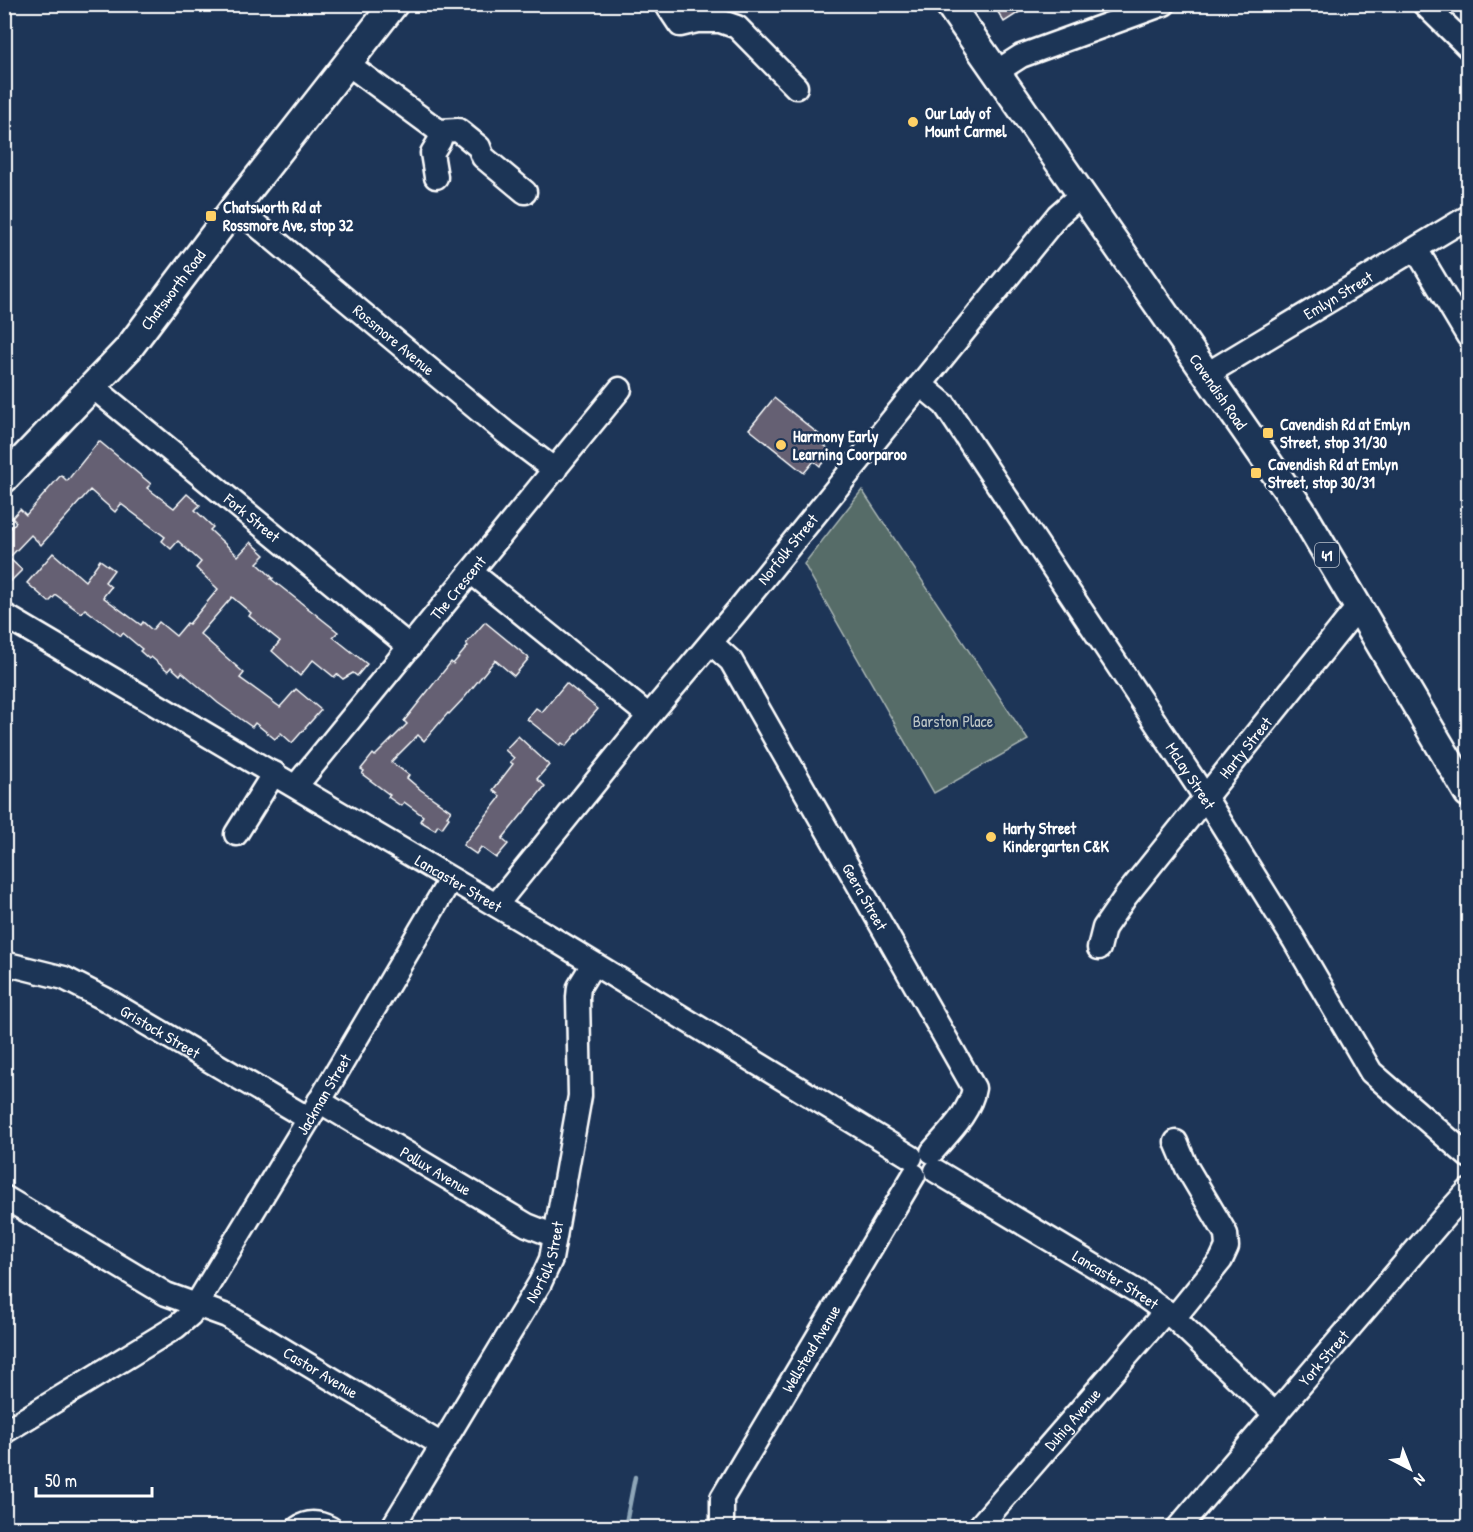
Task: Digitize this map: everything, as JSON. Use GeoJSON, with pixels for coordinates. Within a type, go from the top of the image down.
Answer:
{"type":"FeatureCollection","features":[{"type":"Feature","properties":{"kind":"main road","name":"Chatsworth Road"},"geometry":{"type":"LineString","coordinates":[[4,479],[134,342],[235,207],[394,4]]}},
{"type":"Feature","properties":{"kind":"main road","name":"Cavendish Road"},"geometry":{"type":"LineString","coordinates":[[949,4],[1301,510],[1468,793]]}},
{"type":"Feature","properties":{"kind":"street"},"geometry":{"type":"LineString","coordinates":[[666,4],[680,25],[697,21],[720,21],[737,27],[796,87]]}},
{"type":"Feature","properties":{"kind":"street"},"geometry":{"type":"LineString","coordinates":[[996,72],[1021,56],[1164,4]]}},
{"type":"Feature","properties":{"kind":"street"},"geometry":{"type":"LineString","coordinates":[[1424,4],[1468,47]]}},
{"type":"Feature","properties":{"kind":"street"},"geometry":{"type":"LineString","coordinates":[[348,64],[439,131],[458,130],[479,147],[483,157],[525,192]]}},
{"type":"Feature","properties":{"kind":"street"},"geometry":{"type":"LineString","coordinates":[[436,177],[432,153],[440,140],[439,131]]}},
{"type":"Feature","properties":{"kind":"street","name":"Norfolk Street"},"geometry":{"type":"LineString","coordinates":[[496,905],[1058,214],[1082,194]]}},
{"type":"Feature","properties":{"kind":"street","name":"Rossmore Avenue"},"geometry":{"type":"LineString","coordinates":[[235,207],[506,433],[555,470]]}},
{"type":"Feature","properties":{"kind":"street","name":"Emlyn Street"},"geometry":{"type":"LineString","coordinates":[[1207,374],[1468,217]]}},
{"type":"Feature","properties":{"kind":"street"},"geometry":{"type":"LineString","coordinates":[[1416,249],[1468,336]]}},
{"type":"Feature","properties":{"kind":"street","name":"McLay Street"},"geometry":{"type":"LineString","coordinates":[[921,385],[945,405],[1205,797],[1294,940],[1371,1072],[1468,1156]]}},
{"type":"Feature","properties":{"kind":"street","name":"Fork Street"},"geometry":{"type":"LineString","coordinates":[[93,387],[410,647]]}},
{"type":"Feature","properties":{"kind":"street","name":"The Crescent"},"geometry":{"type":"LineString","coordinates":[[296,786],[620,389]]}},
{"type":"Feature","properties":{"kind":"street"},"geometry":{"type":"LineString","coordinates":[[471,572],[649,716]]}},
{"type":"Feature","properties":{"kind":"street","name":"Harty Street"},"geometry":{"type":"LineString","coordinates":[[1099,948],[1104,928],[1126,896],[1359,607]]}},
{"type":"Feature","properties":{"kind":"street","name":"Lancaster Street"},"geometry":{"type":"LineString","coordinates":[[4,615],[296,786],[450,880],[496,905],[1141,1294],[1170,1314],[1276,1415]]}},
{"type":"Feature","properties":{"kind":"street","name":"Geera Street"},"geometry":{"type":"LineString","coordinates":[[711,643],[731,661],[974,1088],[972,1099],[964,1113],[923,1164]]}},
{"type":"Feature","properties":{"kind":"street"},"geometry":{"type":"LineString","coordinates":[[236,834],[274,773]]}},
{"type":"Feature","properties":{"kind":"street","name":"Jackman Street"},"geometry":{"type":"LineString","coordinates":[[4,1432],[176,1327],[196,1306],[450,880]]}},
{"type":"Feature","properties":{"kind":"street","name":"Gristock Street"},"geometry":{"type":"LineString","coordinates":[[4,963],[64,978],[314,1110]]}},
{"type":"Feature","properties":{"kind":"street","name":"Norfolk Street"},"geometry":{"type":"LineString","coordinates":[[392,1527],[540,1283],[551,1259],[580,1096],[579,987],[593,964]]}},
{"type":"Feature","properties":{"kind":"street","name":"Pollux Avenue"},"geometry":{"type":"LineString","coordinates":[[314,1110],[527,1225],[555,1236]]}},
{"type":"Feature","properties":{"kind":"street","name":"Duhig Avenue"},"geometry":{"type":"LineString","coordinates":[[978,1527],[1221,1260],[1227,1247],[1226,1234],[1187,1168],[1176,1142]]}},
{"type":"Feature","properties":{"kind":"street","name":"Wellstead Avenue"},"geometry":{"type":"LineString","coordinates":[[722,1527],[722,1498],[923,1164]]}},
{"type":"Feature","properties":{"kind":"street","name":"York Street"},"geometry":{"type":"LineString","coordinates":[[1178,1527],[1468,1191]]}},
{"type":"Feature","properties":{"kind":"street","name":"Castor Avenue"},"geometry":{"type":"LineString","coordinates":[[4,1197],[166,1294],[227,1316],[442,1445]]}},
{"type":"Feature","properties":{"kind":"street"},"geometry":{"type":"LineString","coordinates":[[298,1527],[303,1524],[325,1525]]}},
{"type":"Feature","properties":{"kind":"green space","name":"Barston Place"},"geometry":{"type":"Polygon","coordinates":[[[862,490],[1028,740],[934,793],[804,564],[862,490]]]}},
{"type":"Feature","properties":{"kind":"building"},"geometry":{"type":"Polygon","coordinates":[[[993,4],[1032,4],[1004,22],[993,4]]]}},
{"type":"Feature","properties":{"kind":"building"},"geometry":{"type":"Polygon","coordinates":[[[774,398],[827,441],[824,445],[832,452],[820,466],[814,461],[804,473],[749,429],[774,398]]]}},
{"type":"Feature","properties":{"kind":"building"},"geometry":{"type":"Polygon","coordinates":[[[99,441],[151,484],[147,488],[174,508],[187,494],[200,505],[195,510],[213,527],[210,530],[238,556],[251,542],[265,555],[257,563],[273,578],[271,579],[338,632],[333,637],[367,664],[357,676],[353,673],[343,679],[337,674],[334,677],[313,660],[300,676],[272,651],[280,641],[249,616],[251,613],[232,597],[200,634],[244,673],[240,678],[280,707],[296,689],[321,710],[292,743],[281,733],[275,739],[255,723],[252,727],[218,703],[182,672],[180,675],[171,667],[168,671],[151,657],[149,659],[140,651],[142,649],[123,633],[121,636],[85,609],[81,613],[56,595],[49,602],[27,583],[53,553],[85,581],[100,560],[114,570],[105,582],[111,587],[103,597],[141,625],[143,622],[152,630],[159,622],[176,636],[218,589],[196,568],[201,562],[178,541],[171,549],[162,541],[165,537],[121,504],[115,512],[90,490],[41,545],[31,535],[9,558],[22,570],[4,588],[4,535],[16,522],[12,518],[20,509],[26,515],[61,475],[67,481],[99,441]]]}},
{"type":"Feature","properties":{"kind":"building"},"geometry":{"type":"Polygon","coordinates":[[[485,622],[529,658],[514,676],[495,660],[465,697],[424,741],[418,735],[391,762],[409,775],[407,778],[421,790],[451,811],[442,828],[438,825],[435,830],[420,821],[423,816],[404,802],[401,806],[388,797],[390,795],[362,774],[364,771],[361,769],[373,754],[375,756],[407,724],[404,721],[451,662],[453,664],[468,646],[466,644],[485,622]]]}},
{"type":"Feature","properties":{"kind":"building"},"geometry":{"type":"Polygon","coordinates":[[[566,683],[598,709],[566,746],[562,743],[560,745],[527,719],[536,708],[542,712],[566,683]]]}},
{"type":"Feature","properties":{"kind":"building"},"geometry":{"type":"Polygon","coordinates":[[[518,736],[549,765],[537,779],[545,786],[502,839],[508,844],[496,858],[481,847],[476,854],[463,845],[499,799],[500,796],[493,790],[513,764],[510,762],[514,758],[505,750],[518,736]]]}},
{"type":"Feature","properties":{"kind":"waterway"},"geometry":{"type":"LineString","coordinates":[[625,1528],[635,1477]]}},
{"type":"Feature","properties":{"kind":"place","name":"Our Lady of Mount Carmel"},"geometry":{"type":"Point","coordinates":[913,122]}},
{"type":"Feature","properties":{"kind":"place","name":"Chatsworth Rd at Rossmore Ave, stop 32"},"geometry":{"type":"Point","coordinates":[211,216]}},
{"type":"Feature","properties":{"kind":"place","name":"Cavendish Rd at Emlyn Street, stop 31/30"},"geometry":{"type":"Point","coordinates":[1268,433]}},
{"type":"Feature","properties":{"kind":"place","name":"Harmony Early Learning Coorparoo"},"geometry":{"type":"Point","coordinates":[781,445]}},
{"type":"Feature","properties":{"kind":"place","name":"Cavendish Rd at Emlyn Street, stop 30/31"},"geometry":{"type":"Point","coordinates":[1256,473]}},
{"type":"Feature","properties":{"kind":"place","name":"Harty Street Kindergarten C&K"},"geometry":{"type":"Point","coordinates":[991,837]}}]}
